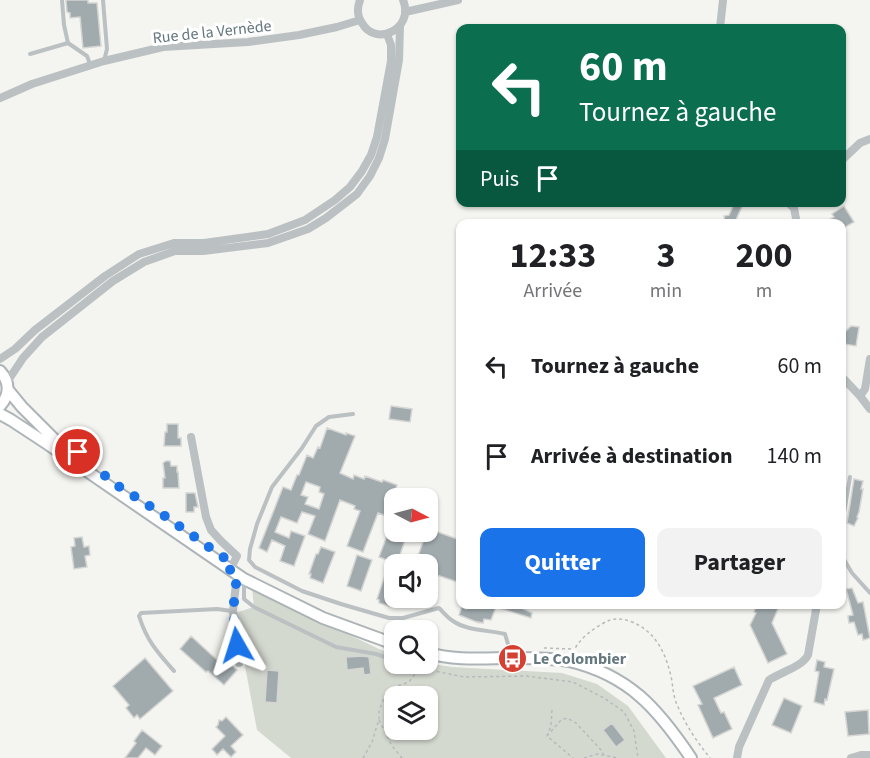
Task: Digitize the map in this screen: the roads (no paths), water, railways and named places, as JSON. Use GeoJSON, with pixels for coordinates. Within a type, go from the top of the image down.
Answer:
{"type":"FeatureCollection","features":[{"type":"Feature","properties":{"kind":"main road"},"geometry":{"type":"LineString","coordinates":[[0,371],[22,407],[88,473]]}},
{"type":"Feature","properties":{"kind":"main road"},"geometry":{"type":"LineString","coordinates":[[0,406],[7,396],[8,386]]}},
{"type":"Feature","properties":{"kind":"main road"},"geometry":{"type":"LineString","coordinates":[[0,414],[237,575],[322,618],[384,640]]}},
{"type":"Feature","properties":{"kind":"main road"},"geometry":{"type":"LineString","coordinates":[[438,654],[462,658],[549,658],[570,662],[610,676],[631,688],[646,701],[661,717],[691,758]]}},
{"type":"Feature","properties":{"kind":"street"},"geometry":{"type":"LineString","coordinates":[[360,0],[358,13],[360,20],[364,27],[379,34],[387,34],[400,26],[405,12],[403,0]]}},
{"type":"Feature","properties":{"kind":"street"},"geometry":{"type":"LineString","coordinates":[[405,12],[458,0]]}},
{"type":"Feature","properties":{"kind":"street"},"geometry":{"type":"LineString","coordinates":[[720,24],[723,0]]}},
{"type":"Feature","properties":{"kind":"street","name":"Rue de la Vernède"},"geometry":{"type":"LineString","coordinates":[[0,98],[32,84],[163,47],[258,41],[299,35],[360,20]]}},
{"type":"Feature","properties":{"kind":"street"},"geometry":{"type":"LineString","coordinates":[[8,386],[22,358],[42,337],[113,281],[144,262],[175,251],[203,251],[268,243],[308,229],[357,194],[370,176],[385,140],[399,60],[400,26]]}},
{"type":"Feature","properties":{"kind":"street"},"geometry":{"type":"LineString","coordinates":[[0,359],[105,276],[139,254],[174,243],[204,243],[268,234],[305,220],[335,200],[350,187],[362,171],[377,137],[391,61],[391,45],[387,34]]}},
{"type":"Feature","properties":{"kind":"street"},"geometry":{"type":"LineString","coordinates":[[846,155],[860,143],[870,138]]}},
{"type":"Feature","properties":{"kind":"street"},"geometry":{"type":"LineString","coordinates":[[860,396],[865,389],[870,359]]}},
{"type":"Feature","properties":{"kind":"street"},"geometry":{"type":"LineString","coordinates":[[846,381],[870,409]]}},
{"type":"Feature","properties":{"kind":"street"},"geometry":{"type":"LineString","coordinates":[[191,437],[208,523],[211,530],[237,556],[233,611],[239,663]]}},
{"type":"Feature","properties":{"kind":"street"},"geometry":{"type":"LineString","coordinates":[[737,758],[739,747],[769,680],[805,661],[816,609]]}},
{"type":"Feature","properties":{"kind":"street"},"geometry":{"type":"LineString","coordinates":[[851,758],[870,755]]}},
{"type":"Feature","properties":{"kind":"lane"},"geometry":{"type":"LineString","coordinates":[[62,0],[68,43],[87,56],[91,66]]}},
{"type":"Feature","properties":{"kind":"lane"},"geometry":{"type":"LineString","coordinates":[[103,0],[107,49],[104,62]]}},
{"type":"Feature","properties":{"kind":"lane"},"geometry":{"type":"LineString","coordinates":[[30,54],[68,43]]}},
{"type":"Feature","properties":{"kind":"lane"},"geometry":{"type":"LineString","coordinates":[[353,414],[329,417],[316,426],[272,487],[257,524],[249,560],[255,567],[302,591],[389,618],[403,618],[439,608],[455,623],[505,634],[508,658]]}},
{"type":"Feature","properties":{"kind":"lane"},"geometry":{"type":"LineString","coordinates":[[846,501],[850,477]]}},
{"type":"Feature","properties":{"kind":"lane"},"geometry":{"type":"LineString","coordinates":[[846,563],[870,593]]}},
{"type":"Feature","properties":{"kind":"lane"},"geometry":{"type":"LineString","coordinates":[[237,575],[244,599],[255,607],[336,647],[384,657]]}},
{"type":"Feature","properties":{"kind":"lane"},"geometry":{"type":"LineString","coordinates":[[174,671],[152,646],[139,616],[141,613],[217,609],[233,611]]}},
{"type":"Feature","properties":{"kind":"place","name":"Le Colombier"},"geometry":{"type":"Point","coordinates":[512,658]}}]}
